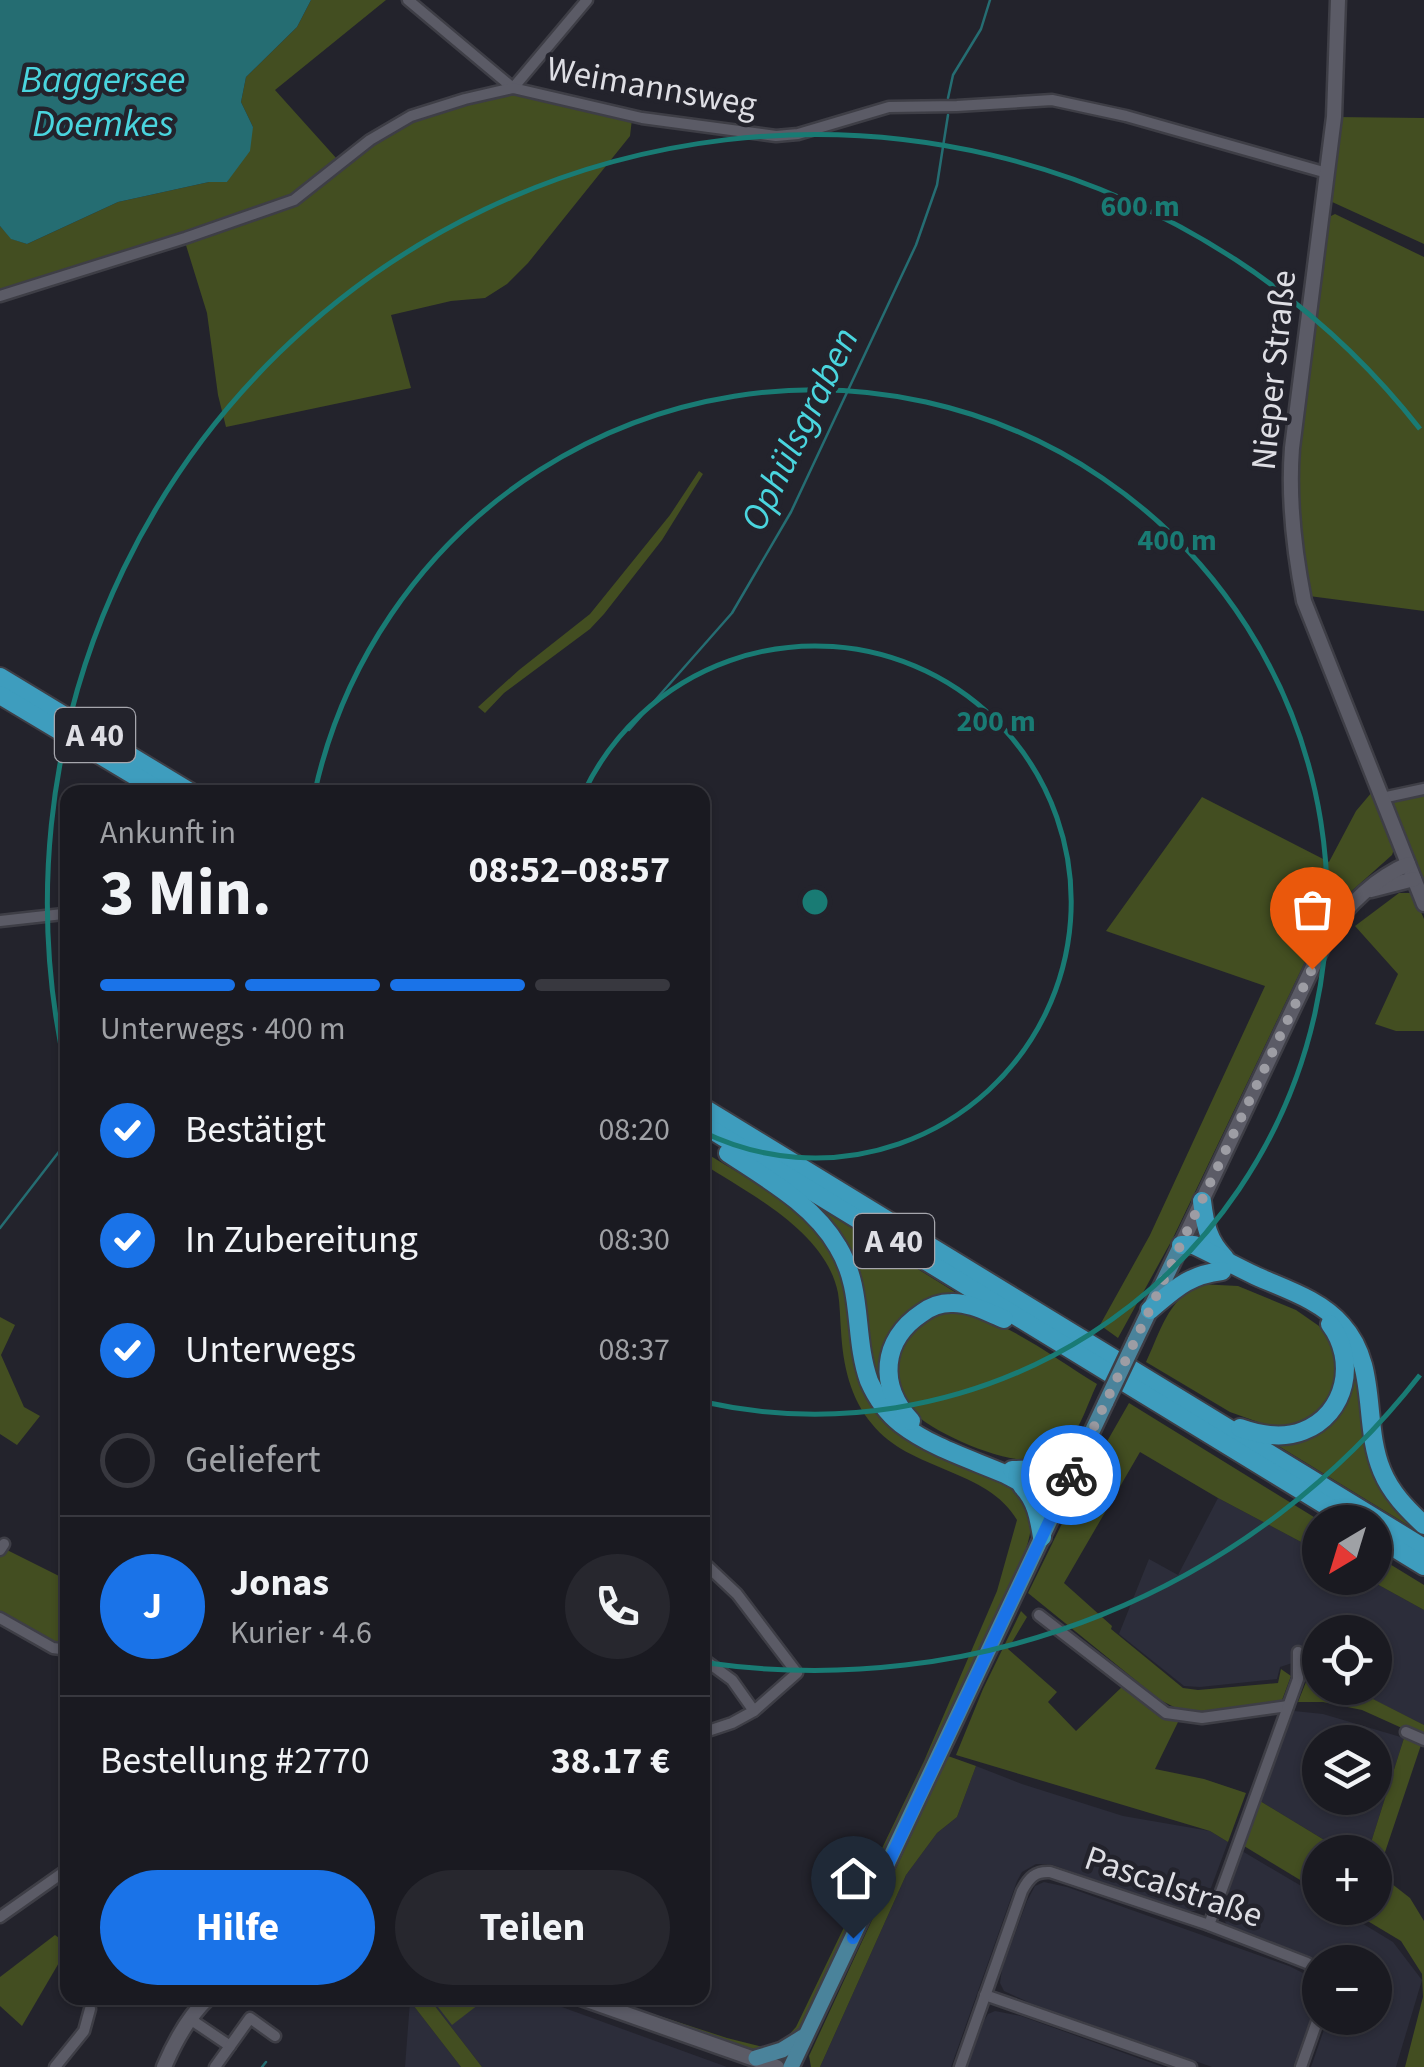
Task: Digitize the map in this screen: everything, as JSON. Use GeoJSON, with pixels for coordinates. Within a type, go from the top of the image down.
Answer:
{"type":"FeatureCollection","features":[{"type":"Feature","properties":{"kind":"highway","name":"A 40"},"geometry":{"type":"LineString","coordinates":[[0,678],[178,785]]}},
{"type":"Feature","properties":{"kind":"highway","name":"A 40"},"geometry":{"type":"LineString","coordinates":[[0,695],[150,785]]}},
{"type":"Feature","properties":{"kind":"highway","name":"A 40"},"geometry":{"type":"LineString","coordinates":[[710,1112],[1424,1548]]}},
{"type":"Feature","properties":{"kind":"highway","name":"A 40"},"geometry":{"type":"LineString","coordinates":[[710,1129],[1325,1505]]}},
{"type":"Feature","properties":{"kind":"highway"},"geometry":{"type":"LineString","coordinates":[[710,1142],[808,1209],[838,1246],[854,1282],[869,1380],[887,1411],[933,1443],[1011,1473],[1032,1499],[1042,1537]]}},
{"type":"Feature","properties":{"kind":"highway"},"geometry":{"type":"LineString","coordinates":[[1202,1202],[1206,1230],[1225,1266],[1321,1315],[1334,1327],[1346,1356],[1344,1387],[1336,1404],[1326,1417],[1301,1432],[1286,1436],[1258,1434],[1211,1418]]}},
{"type":"Feature","properties":{"kind":"highway"},"geometry":{"type":"LineString","coordinates":[[1181,1245],[1190,1257],[1225,1266],[1308,1300],[1342,1324],[1365,1365],[1374,1446],[1381,1468],[1397,1497],[1424,1525]]}},
{"type":"Feature","properties":{"kind":"highway"},"geometry":{"type":"LineString","coordinates":[[1150,1310],[1188,1279],[1225,1266]]}},
{"type":"Feature","properties":{"kind":"highway"},"geometry":{"type":"LineString","coordinates":[[1060,1498],[1044,1496],[1011,1473],[915,1426],[898,1408],[890,1389],[890,1353],[910,1321],[931,1306],[952,1302],[975,1307],[1085,1358]]}},
{"type":"Feature","properties":{"kind":"highway"},"geometry":{"type":"LineString","coordinates":[[1011,1473],[1039,1470],[1083,1449]]}},
{"type":"Feature","properties":{"kind":"highway"},"geometry":{"type":"LineString","coordinates":[[1392,1546],[1424,1566]]}},
{"type":"Feature","properties":{"kind":"main road","name":"Nieper Straße"},"geometry":{"type":"LineString","coordinates":[[1338,0],[1334,117],[1292,448],[1290,496],[1304,601],[1424,904]]}},
{"type":"Feature","properties":{"kind":"main road"},"geometry":{"type":"LineString","coordinates":[[791,2067],[1330,933],[1340,917],[1381,878],[1408,864]]}},
{"type":"Feature","properties":{"kind":"main road"},"geometry":{"type":"LineString","coordinates":[[1366,892],[1414,879]]}},
{"type":"Feature","properties":{"kind":"main road"},"geometry":{"type":"LineString","coordinates":[[164,2067],[175,2042],[202,2005]]}},
{"type":"Feature","properties":{"kind":"main road"},"geometry":{"type":"LineString","coordinates":[[601,2005],[777,2067]]}},
{"type":"Feature","properties":{"kind":"main road"},"geometry":{"type":"LineString","coordinates":[[756,2058],[782,2050],[806,2034]]}},
{"type":"Feature","properties":{"kind":"street"},"geometry":{"type":"LineString","coordinates":[[408,0],[513,88],[587,0]]}},
{"type":"Feature","properties":{"kind":"street","name":"Weimannsweg"},"geometry":{"type":"LineString","coordinates":[[0,296],[294,200],[370,140],[411,116],[513,88],[642,118],[776,136],[798,134],[889,108],[1052,100],[1126,116],[1327,173]]}},
{"type":"Feature","properties":{"kind":"street"},"geometry":{"type":"LineString","coordinates":[[1382,798],[1424,789]]}},
{"type":"Feature","properties":{"kind":"street"},"geometry":{"type":"LineString","coordinates":[[0,921],[60,914]]}},
{"type":"Feature","properties":{"kind":"street"},"geometry":{"type":"LineString","coordinates":[[710,1569],[737,1594],[796,1673],[754,1710],[710,1730]]}},
{"type":"Feature","properties":{"kind":"street"},"geometry":{"type":"LineString","coordinates":[[1039,1615],[1166,1713],[1186,1718],[1220,1717],[1288,1706]]}},
{"type":"Feature","properties":{"kind":"street"},"geometry":{"type":"LineString","coordinates":[[0,1618],[60,1649]]}},
{"type":"Feature","properties":{"kind":"street"},"geometry":{"type":"LineString","coordinates":[[1208,1926],[1298,1680],[1298,1652]]}},
{"type":"Feature","properties":{"kind":"street"},"geometry":{"type":"LineString","coordinates":[[710,1664],[732,1680],[754,1710]]}},
{"type":"Feature","properties":{"kind":"street"},"geometry":{"type":"LineString","coordinates":[[1406,1732],[1424,1740]]}},
{"type":"Feature","properties":{"kind":"street","name":"Pascalstraße"},"geometry":{"type":"LineString","coordinates":[[960,2067],[1022,1891],[1034,1874],[1050,1872],[1302,1961]]}},
{"type":"Feature","properties":{"kind":"street"},"geometry":{"type":"LineString","coordinates":[[0,1917],[60,1876]]}},
{"type":"Feature","properties":{"kind":"street"},"geometry":{"type":"LineString","coordinates":[[985,1995],[1191,2067]]}},
{"type":"Feature","properties":{"kind":"street"},"geometry":{"type":"LineString","coordinates":[[55,2067],[84,2030],[90,2009]]}},
{"type":"Feature","properties":{"kind":"street"},"geometry":{"type":"LineString","coordinates":[[190,2018],[230,2046]]}},
{"type":"Feature","properties":{"kind":"street"},"geometry":{"type":"LineString","coordinates":[[215,2067],[250,2018],[275,2036]]}},
{"type":"Feature","properties":{"kind":"street"},"geometry":{"type":"LineString","coordinates":[[1302,2067],[1313,2035]]}},
{"type":"Feature","properties":{"kind":"shaded area"},"geometry":{"type":"Polygon","coordinates":[[[1218,1498],[1302,1542],[1302,1595],[1392,1592],[1424,1610],[1424,1725],[1384,1705],[1392,1705],[1392,1615],[1302,1615],[1302,1660],[1280,1667],[1277,1679],[1184,1686],[1119,1634],[1149,1559],[1178,1575],[1218,1498]]]}},
{"type":"Feature","properties":{"kind":"shaded area"},"geometry":{"type":"Polygon","coordinates":[[[1294,1711],[1323,1714],[1360,1725],[1302,1725],[1302,1815],[1380,1815],[1373,1835],[1316,1835],[1260,1801],[1294,1711]]]}},
{"type":"Feature","properties":{"kind":"shaded area"},"geometry":{"type":"Polygon","coordinates":[[[1392,1734],[1404,1738],[1392,1776],[1392,1734]]]}},
{"type":"Feature","properties":{"kind":"shaded area"},"geometry":{"type":"Polygon","coordinates":[[[976,1766],[1123,1816],[1210,1831],[1228,1842],[1205,1904],[1198,1911],[1182,1911],[1050,1864],[1036,1864],[1022,1872],[1017,1881],[951,2067],[820,2067],[906,1875],[937,1833],[957,1817],[976,1766]]]}},
{"type":"Feature","properties":{"kind":"shaded area"},"geometry":{"type":"Polygon","coordinates":[[[1242,1851],[1302,1886],[1302,1925],[1365,1925],[1393,1942],[1422,1980],[1396,2067],[1311,2067],[1322,2035],[1392,2035],[1392,1945],[1302,1945],[1302,1953],[1227,1925],[1221,1914],[1242,1851]]]}},
{"type":"Feature","properties":{"kind":"shaded area"},"geometry":{"type":"Polygon","coordinates":[[[1044,1882],[1067,1887],[1302,1972],[1305,2035],[1293,2067],[1212,2067],[1004,1991],[1000,1983],[1002,1969],[1035,1886],[1044,1882]]]}},
{"type":"Feature","properties":{"kind":"shaded area"},"geometry":{"type":"Polygon","coordinates":[[[410,2005],[413,2005],[461,2067],[405,2067],[410,2005]]]}},
{"type":"Feature","properties":{"kind":"shaded area"},"geometry":{"type":"Polygon","coordinates":[[[434,2005],[556,2005],[727,2067],[482,2067],[434,2005]]]}},
{"type":"Feature","properties":{"kind":"shaded area"},"geometry":{"type":"Polygon","coordinates":[[[995,2011],[1021,2016],[1163,2067],[967,2067],[984,2021],[995,2011]]]}},
{"type":"Feature","properties":{"kind":"green space"},"geometry":{"type":"Polygon","coordinates":[[[311,0],[386,0],[275,90],[337,159],[404,115],[512,92],[632,119],[630,136],[507,284],[485,298],[451,301],[391,315],[411,388],[226,427],[207,313],[185,242],[297,204],[330,165],[291,196],[1,291],[0,300],[0,226],[12,239],[27,244],[118,202],[209,182],[227,182],[253,127],[241,102],[246,77],[297,27],[311,0]]]}},
{"type":"Feature","properties":{"kind":"green space"},"geometry":{"type":"Polygon","coordinates":[[[1334,117],[1424,118],[1424,244],[1330,201],[1334,117]]]}},
{"type":"Feature","properties":{"kind":"green space"},"geometry":{"type":"Polygon","coordinates":[[[1335,214],[1424,257],[1424,611],[1309,596],[1295,464],[1325,219],[1335,214]]]}},
{"type":"Feature","properties":{"kind":"green space"},"geometry":{"type":"Polygon","coordinates":[[[699,471],[703,474],[662,540],[590,629],[504,693],[485,713],[478,707],[590,614],[670,515],[699,471]]]}},
{"type":"Feature","properties":{"kind":"green space"},"geometry":{"type":"Polygon","coordinates":[[[1372,792],[1395,846],[1392,855],[1336,905],[1325,920],[1173,1238],[1118,1338],[1100,1325],[1150,1235],[1265,986],[1106,931],[1202,797],[1329,862],[1356,811],[1372,792]]]}},
{"type":"Feature","properties":{"kind":"green space"},"geometry":{"type":"Polygon","coordinates":[[[1424,792],[1424,893],[1389,802],[1424,792]]]}},
{"type":"Feature","properties":{"kind":"green space"},"geometry":{"type":"Polygon","coordinates":[[[1399,893],[1413,893],[1424,919],[1424,1031],[1396,1031],[1375,1024],[1398,974],[1355,926],[1399,893]]]}},
{"type":"Feature","properties":{"kind":"green space"},"geometry":{"type":"Polygon","coordinates":[[[710,1155],[779,1199],[827,1245],[847,1294],[867,1393],[1009,1486],[1028,1507],[1031,1530],[1026,1549],[898,1827],[804,2021],[782,2044],[751,2050],[613,2005],[626,2005],[763,2047],[786,2038],[796,2027],[924,1761],[997,1591],[1017,1520],[987,1490],[906,1452],[872,1424],[858,1403],[846,1369],[838,1293],[831,1271],[802,1233],[710,1168],[710,1155]]]}},
{"type":"Feature","properties":{"kind":"green space"},"geometry":{"type":"Polygon","coordinates":[[[808,1201],[971,1302],[951,1299],[891,1335],[895,1410],[872,1380],[860,1299],[808,1201]]]}},
{"type":"Feature","properties":{"kind":"green space"},"geometry":{"type":"Polygon","coordinates":[[[1199,1284],[1238,1286],[1296,1310],[1319,1326],[1332,1344],[1339,1369],[1332,1392],[1316,1412],[1294,1425],[1272,1427],[1230,1412],[1146,1362],[1172,1308],[1199,1284]]]}},
{"type":"Feature","properties":{"kind":"green space"},"geometry":{"type":"Polygon","coordinates":[[[952,1310],[1008,1329],[1097,1384],[1075,1432],[1054,1455],[1021,1460],[977,1448],[935,1428],[906,1405],[896,1372],[900,1346],[915,1327],[952,1310]]]}},
{"type":"Feature","properties":{"kind":"green space"},"geometry":{"type":"Polygon","coordinates":[[[0,1317],[15,1325],[1,1355],[24,1407],[40,1416],[17,1445],[0,1434],[0,1317]]]}},
{"type":"Feature","properties":{"kind":"green space"},"geometry":{"type":"Polygon","coordinates":[[[1352,1344],[1370,1442],[1422,1531],[1392,1515],[1392,1505],[1375,1505],[1264,1437],[1321,1425],[1352,1344]]]}},
{"type":"Feature","properties":{"kind":"green space"},"geometry":{"type":"Polygon","coordinates":[[[1129,1403],[1302,1510],[1302,1542],[1140,1452],[1064,1583],[1111,1629],[1183,1688],[1278,1683],[1281,1669],[1291,1676],[1281,1703],[1201,1713],[1174,1707],[1160,1700],[1028,1593],[1073,1501],[1129,1403]]]}},
{"type":"Feature","properties":{"kind":"green space"},"geometry":{"type":"Polygon","coordinates":[[[5,1549],[60,1576],[60,1645],[0,1614],[0,1557],[5,1549]]]}},
{"type":"Feature","properties":{"kind":"green space"},"geometry":{"type":"Polygon","coordinates":[[[1392,1565],[1424,1585],[1424,1610],[1392,1592],[1392,1565]]]}},
{"type":"Feature","properties":{"kind":"green space"},"geometry":{"type":"Polygon","coordinates":[[[1021,1611],[1027,1617],[1008,1649],[1057,1692],[1048,1702],[1076,1731],[1124,1685],[1157,1711],[1179,1720],[1155,1769],[1246,1793],[1228,1842],[1210,1831],[956,1755],[1021,1611]]]}},
{"type":"Feature","properties":{"kind":"green space"},"geometry":{"type":"Polygon","coordinates":[[[1338,1705],[1385,1705],[1424,1725],[1424,1738],[1362,1710],[1338,1705]]]}},
{"type":"Feature","properties":{"kind":"green space"},"geometry":{"type":"Polygon","coordinates":[[[1404,1738],[1421,1745],[1391,1835],[1373,1835],[1380,1815],[1392,1815],[1392,1776],[1404,1738]]]}},
{"type":"Feature","properties":{"kind":"green space"},"geometry":{"type":"Polygon","coordinates":[[[948,1756],[976,1766],[957,1817],[937,1833],[906,1875],[820,2067],[811,2067],[809,2056],[948,1756]]]}},
{"type":"Feature","properties":{"kind":"green space"},"geometry":{"type":"Polygon","coordinates":[[[1260,1801],[1316,1835],[1302,1835],[1302,1881],[1244,1846],[1260,1801]]]}},
{"type":"Feature","properties":{"kind":"green space"},"geometry":{"type":"Polygon","coordinates":[[[1392,1884],[1410,1898],[1424,1921],[1424,2067],[1405,2067],[1423,1997],[1422,1974],[1401,1941],[1374,1925],[1392,1925],[1392,1884]]]}},
{"type":"Feature","properties":{"kind":"green space"},"geometry":{"type":"Polygon","coordinates":[[[55,1935],[60,1939],[60,1961],[22,2026],[0,2006],[0,1977],[55,1935]]]}},
{"type":"Feature","properties":{"kind":"green space"},"geometry":{"type":"Polygon","coordinates":[[[413,2005],[434,2005],[482,2067],[461,2067],[413,2005]]]}},
{"type":"Feature","properties":{"kind":"green space"},"geometry":{"type":"Polygon","coordinates":[[[441,2005],[478,2005],[452,2025],[438,2007],[441,2005]]]}},
{"type":"Feature","properties":{"kind":"water","name":"Baggersee Doemkes"},"geometry":{"type":"Polygon","coordinates":[[[0,0],[311,0],[297,27],[246,77],[241,102],[253,127],[250,151],[227,182],[209,182],[118,202],[27,244],[11,239],[0,226],[0,0]]]}},
{"type":"Feature","properties":{"kind":"waterway","name":"Ophülsgraben"},"geometry":{"type":"LineString","coordinates":[[948,98],[953,75],[981,29],[990,0]]}},
{"type":"Feature","properties":{"kind":"waterway","name":"Ophülsgraben"},"geometry":{"type":"LineString","coordinates":[[629,730],[732,613],[791,512],[916,245],[937,185],[948,115]]}},
{"type":"Feature","properties":{"kind":"waterway","name":"Ophülsgraben"},"geometry":{"type":"LineString","coordinates":[[0,1228],[60,1150]]}},
{"type":"Feature","properties":{"kind":"waterway"},"geometry":{"type":"LineString","coordinates":[[262,2067],[266,2062]]}},
{"type":"Feature","properties":{"kind":"way so far"},"geometry":{"type":"LineString","coordinates":[[1071,1475],[1312,969]]}},
{"type":"Feature","properties":{"kind":"route"},"geometry":{"type":"LineString","coordinates":[[853,1938],[1071,1475]]}}]}
